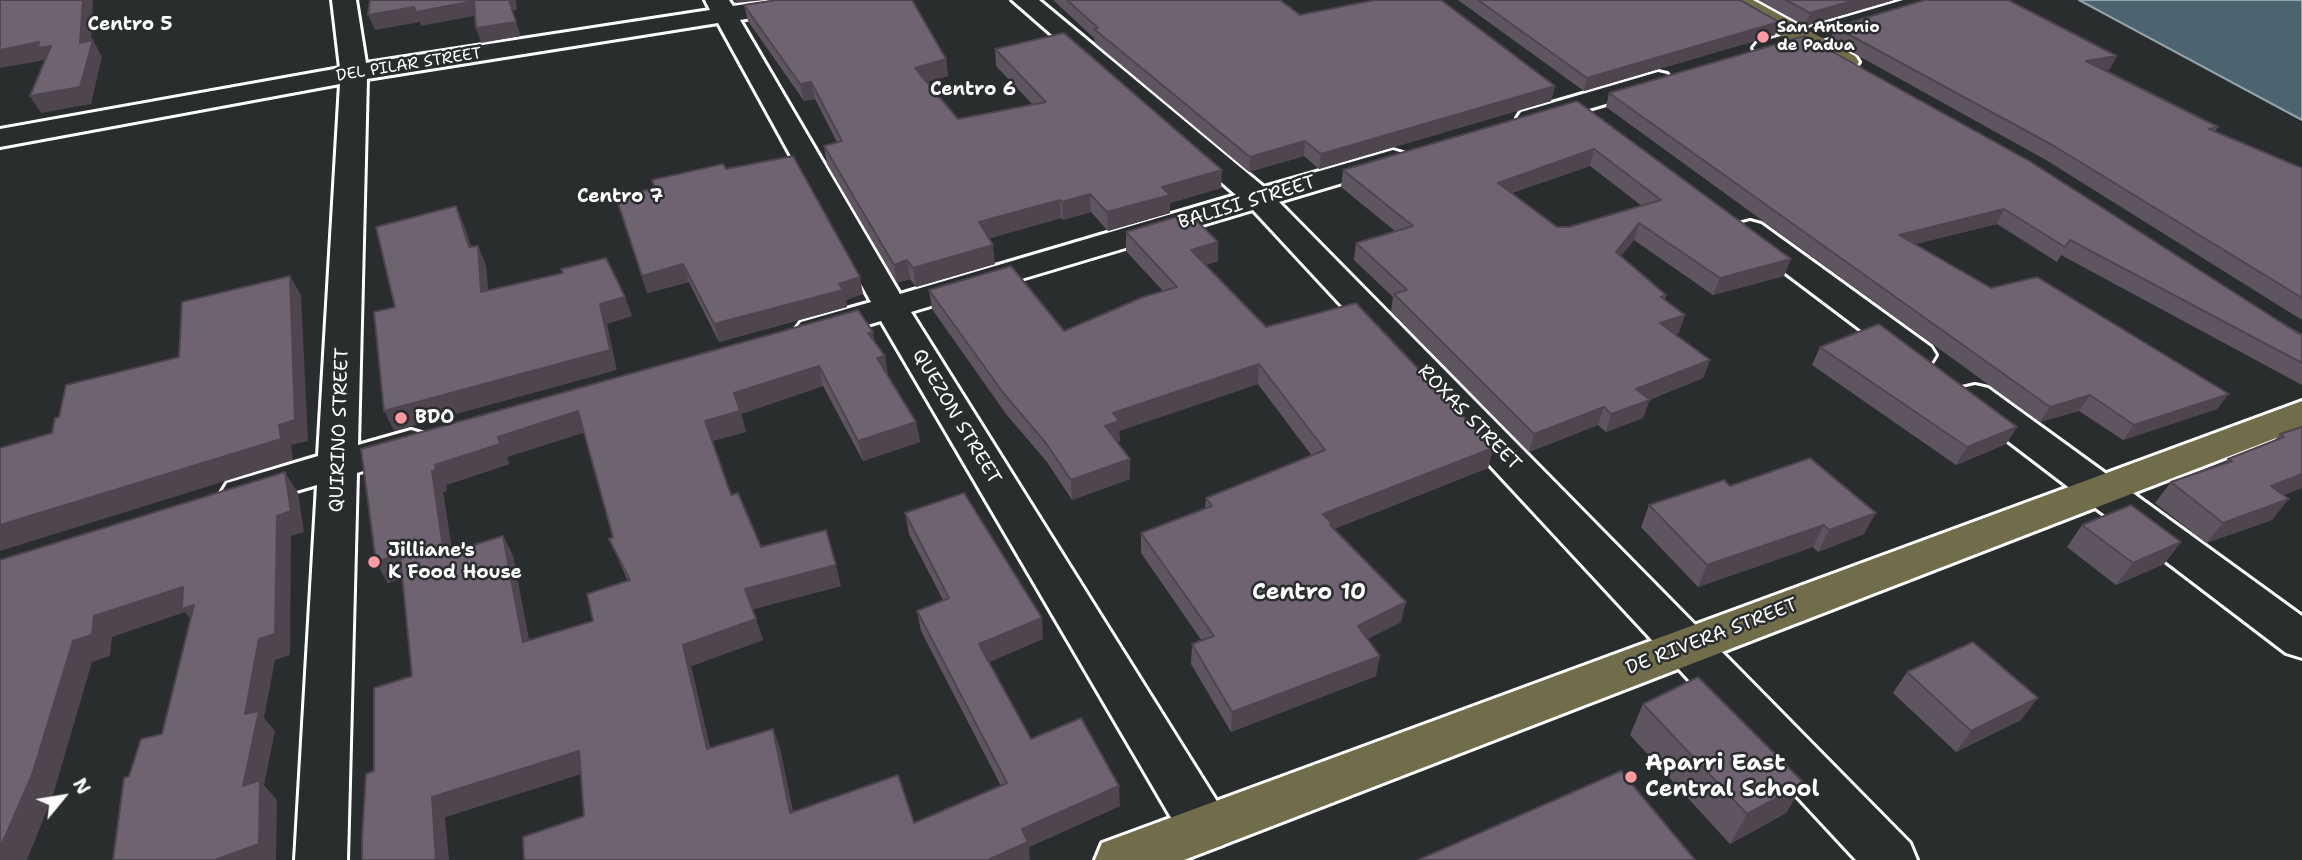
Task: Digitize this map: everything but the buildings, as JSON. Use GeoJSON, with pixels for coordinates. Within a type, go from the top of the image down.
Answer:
{"type":"FeatureCollection","features":[{"type":"Feature","properties":{"kind":"main road"},"geometry":{"type":"LineString","coordinates":[[1735,0],[1872,77]]}},
{"type":"Feature","properties":{"kind":"main road","name":"DE RIVERA STREET"},"geometry":{"type":"LineString","coordinates":[[1122,860],[2302,414]]}},
{"type":"Feature","properties":{"kind":"street","name":"QUIRINO STREET"},"geometry":{"type":"LineString","coordinates":[[321,860],[354,73],[344,0]]}},
{"type":"Feature","properties":{"kind":"street","name":"DEL PILAR STREET"},"geometry":{"type":"LineString","coordinates":[[0,138],[722,8],[819,0]]}},
{"type":"Feature","properties":{"kind":"street","name":"ROXAS STREET"},"geometry":{"type":"LineString","coordinates":[[1024,0],[1259,199],[1891,860]]}},
{"type":"Feature","properties":{"kind":"street"},"geometry":{"type":"LineString","coordinates":[[1735,57],[1929,0]]}},
{"type":"Feature","properties":{"kind":"street","name":"QUEZON STREET"},"geometry":{"type":"LineString","coordinates":[[722,8],[891,309],[1205,828]]}},
{"type":"Feature","properties":{"kind":"street"},"geometry":{"type":"LineString","coordinates":[[1498,128],[1683,73]]}},
{"type":"Feature","properties":{"kind":"street"},"geometry":{"type":"LineString","coordinates":[[1545,80],[1611,129]]}},
{"type":"Feature","properties":{"kind":"street","name":"BALISI STREET"},"geometry":{"type":"LineString","coordinates":[[783,339],[1418,152]]}},
{"type":"Feature","properties":{"kind":"street"},"geometry":{"type":"LineString","coordinates":[[1722,211],[2302,640]]}},
{"type":"Feature","properties":{"kind":"street"},"geometry":{"type":"LineString","coordinates":[[209,503],[447,433]]}},
{"type":"Feature","properties":{"kind":"water"},"geometry":{"type":"Polygon","coordinates":[[[2079,0],[2302,0],[2302,120],[2079,0]]]}},
{"type":"Feature","properties":{"kind":"place","name":"San Antonio de Padua"},"geometry":{"type":"Point","coordinates":[1763,37]}},
{"type":"Feature","properties":{"kind":"place","name":"BDO"},"geometry":{"type":"Point","coordinates":[401,418]}},
{"type":"Feature","properties":{"kind":"place","name":"Jilliane's K Food House"},"geometry":{"type":"Point","coordinates":[374,562]}},
{"type":"Feature","properties":{"kind":"place","name":"Aparri East Central School"},"geometry":{"type":"Point","coordinates":[1631,777]}},
{"type":"Feature","properties":{"kind":"district","name":"Centro 5"},"geometry":{"type":"Point","coordinates":[130,25]}},
{"type":"Feature","properties":{"kind":"district","name":"Centro 6"},"geometry":{"type":"Point","coordinates":[973,90]}},
{"type":"Feature","properties":{"kind":"district","name":"Centro 7"},"geometry":{"type":"Point","coordinates":[620,197]}},
{"type":"Feature","properties":{"kind":"district","name":"Centro 10"},"geometry":{"type":"Point","coordinates":[1309,593]}}]}
